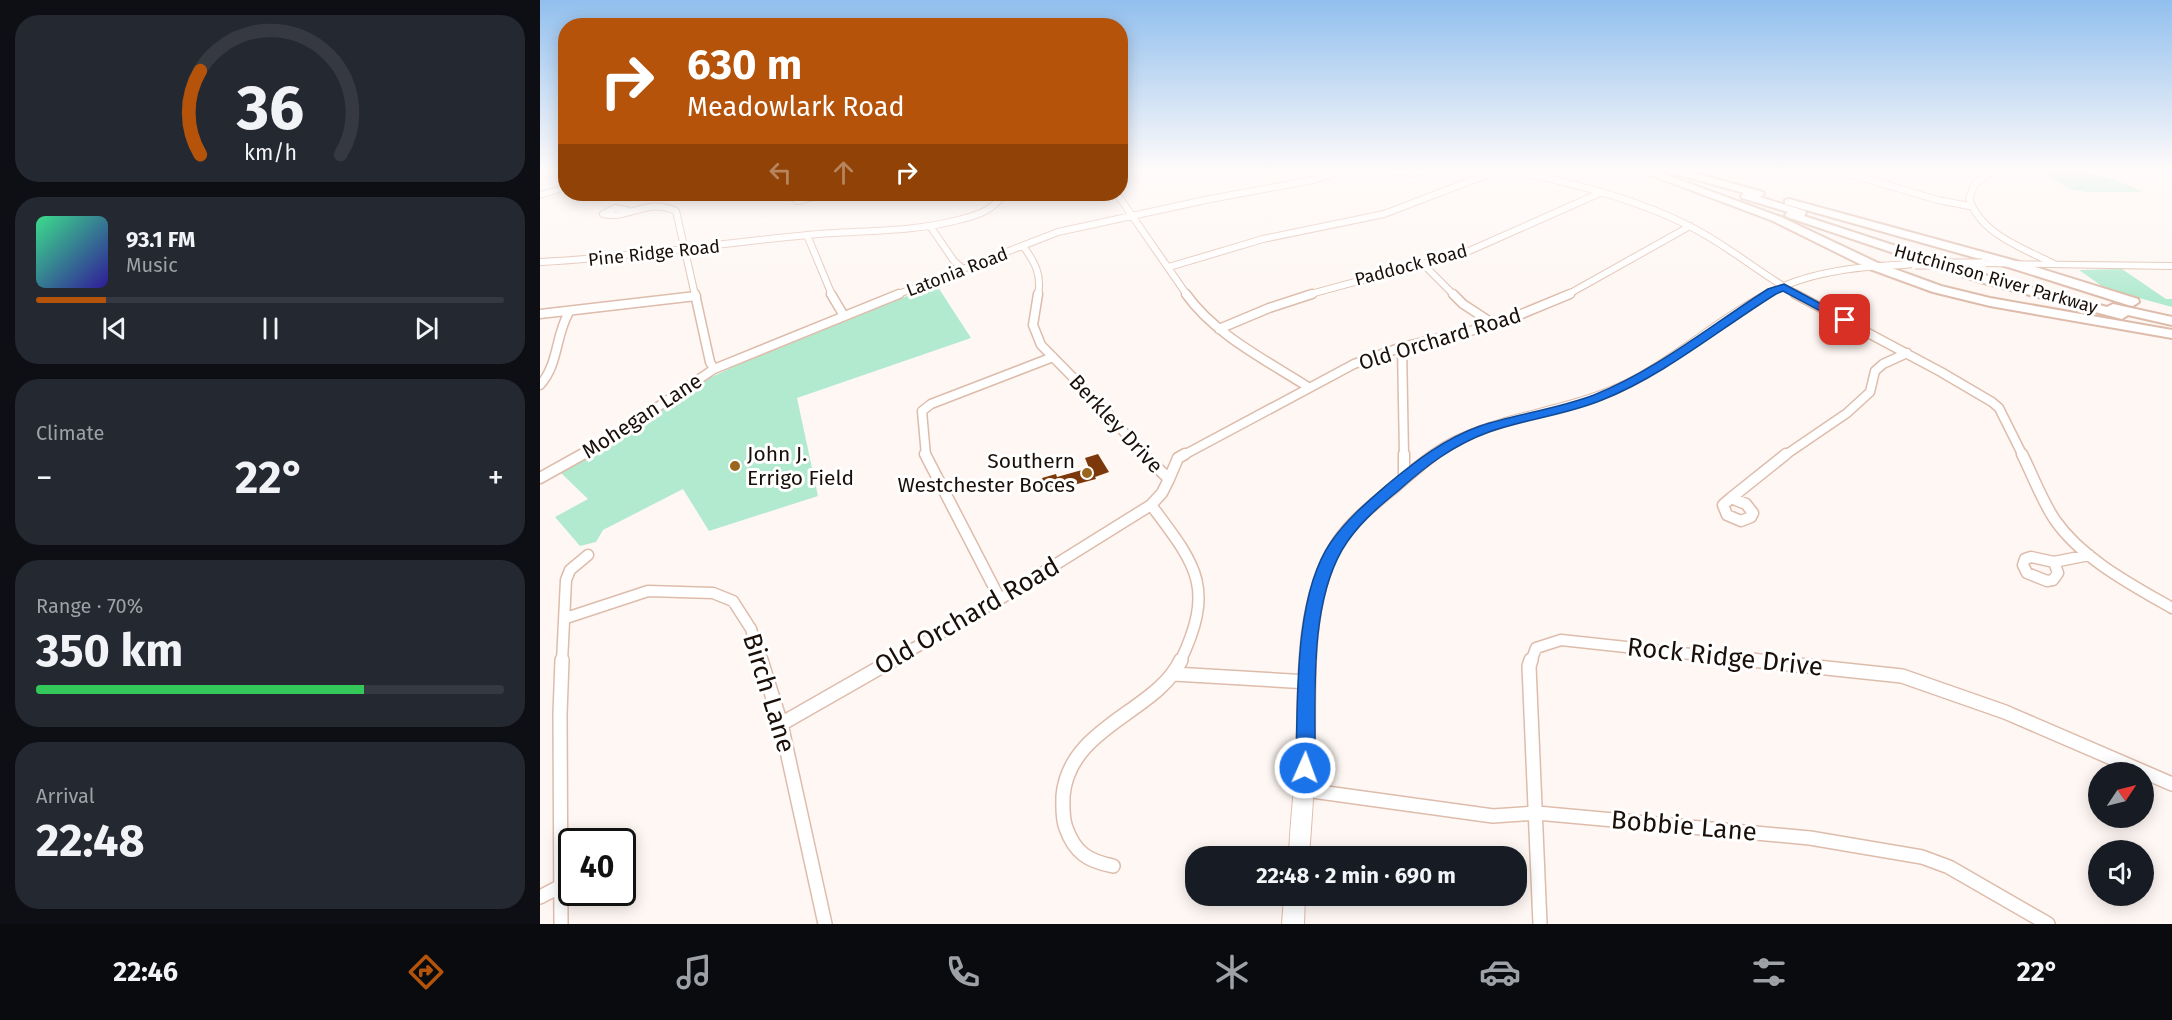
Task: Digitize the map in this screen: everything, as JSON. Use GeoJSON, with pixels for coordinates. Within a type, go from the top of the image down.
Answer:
{"type":"FeatureCollection","features":[{"type":"Feature","properties":{"kind":"highway"},"geometry":{"type":"LineString","coordinates":[[1758,212],[1874,266],[1929,287],[1971,298],[2172,334]]}},
{"type":"Feature","properties":{"kind":"highway","name":"Hutchinson River Parkway"},"geometry":{"type":"LineString","coordinates":[[1782,212],[1992,281],[2086,307],[2172,326]]}},
{"type":"Feature","properties":{"kind":"highway","name":"Hutchinson River Parkway"},"geometry":{"type":"LineString","coordinates":[[1797,212],[2015,282],[2172,321]]}},
{"type":"Feature","properties":{"kind":"highway"},"geometry":{"type":"LineString","coordinates":[[1825,212],[2012,264],[2083,288],[2172,312]]}},
{"type":"Feature","properties":{"kind":"street","name":"Mohegan Lane"},"geometry":{"type":"LineString","coordinates":[[540,478],[607,441],[714,369],[710,362],[679,218],[675,212]]}},
{"type":"Feature","properties":{"kind":"street","name":"Pine Ridge Road"},"geometry":{"type":"LineString","coordinates":[[540,262],[608,259],[807,235],[930,226],[981,212]]}},
{"type":"Feature","properties":{"kind":"street"},"geometry":{"type":"LineString","coordinates":[[1131,212],[1194,305],[1219,329],[1308,387]]}},
{"type":"Feature","properties":{"kind":"street","name":"Latonia Road"},"geometry":{"type":"LineString","coordinates":[[714,369],[962,268],[1058,232],[1155,212]]}},
{"type":"Feature","properties":{"kind":"street"},"geometry":{"type":"LineString","coordinates":[[1169,267],[1263,239],[1389,212]]}},
{"type":"Feature","properties":{"kind":"street","name":"Paddock Road"},"geometry":{"type":"LineString","coordinates":[[1219,329],[1251,313],[1286,300],[1352,281],[1424,265],[1510,235],[1559,212]]}},
{"type":"Feature","properties":{"kind":"street"},"geometry":{"type":"LineString","coordinates":[[1652,212],[1690,226],[1784,287],[1907,353],[1999,408],[2055,520],[2089,555],[2172,608]]}},
{"type":"Feature","properties":{"kind":"street"},"geometry":{"type":"LineString","coordinates":[[1973,212],[1997,232],[2054,264]]}},
{"type":"Feature","properties":{"kind":"street"},"geometry":{"type":"LineString","coordinates":[[930,226],[954,261],[962,268]]}},
{"type":"Feature","properties":{"kind":"street","name":"Old Orchard Road"},"geometry":{"type":"LineString","coordinates":[[1169,478],[1178,458],[1354,364],[1401,347],[1495,325],[1552,303],[1594,282],[1690,226]]}},
{"type":"Feature","properties":{"kind":"street"},"geometry":{"type":"LineString","coordinates":[[807,235],[828,289],[844,316]]}},
{"type":"Feature","properties":{"kind":"street","name":"Berkley Drive"},"geometry":{"type":"LineString","coordinates":[[1023,246],[1036,262],[1041,279],[1034,325],[1036,338],[1107,411],[1151,465],[1169,478],[1162,493],[1151,505],[1196,569],[1199,586],[1196,612],[1185,650],[1174,674]]}},
{"type":"Feature","properties":{"kind":"street"},"geometry":{"type":"LineString","coordinates":[[1300,846],[1305,790],[1309,636],[1327,564],[1336,546],[1359,516],[1433,454],[1484,429],[1596,398],[1633,382],[1670,360],[1772,291],[1833,273],[1874,266],[1915,264],[2172,266]]}},
{"type":"Feature","properties":{"kind":"street"},"geometry":{"type":"LineString","coordinates":[[1424,265],[1463,304],[1495,325]]}},
{"type":"Feature","properties":{"kind":"street"},"geometry":{"type":"LineString","coordinates":[[540,314],[696,296]]}},
{"type":"Feature","properties":{"kind":"street"},"geometry":{"type":"LineString","coordinates":[[540,385],[552,372],[562,325],[569,312]]}},
{"type":"Feature","properties":{"kind":"street"},"geometry":{"type":"LineString","coordinates":[[1401,347],[1404,478]]}},
{"type":"Feature","properties":{"kind":"street"},"geometry":{"type":"LineString","coordinates":[[1731,498],[1769,466],[1847,413],[1870,392],[1875,371],[1883,364],[1907,353]]}},
{"type":"Feature","properties":{"kind":"street"},"geometry":{"type":"LineString","coordinates":[[1000,599],[924,452],[922,411],[932,404],[1053,357]]}},
{"type":"Feature","properties":{"kind":"street","name":"Old Orchard Road"},"geometry":{"type":"LineString","coordinates":[[781,724],[1000,599],[1151,505]]}},
{"type":"Feature","properties":{"kind":"street"},"geometry":{"type":"LineString","coordinates":[[561,828],[560,714],[566,580],[570,570],[588,555]]}},
{"type":"Feature","properties":{"kind":"street"},"geometry":{"type":"LineString","coordinates":[[2054,562],[2089,555]]}},
{"type":"Feature","properties":{"kind":"street","name":"Birch Lane"},"geometry":{"type":"LineString","coordinates":[[566,618],[648,591],[713,593],[733,601],[751,629],[781,724],[825,924]]}},
{"type":"Feature","properties":{"kind":"street","name":"Rock Ridge Drive"},"geometry":{"type":"LineString","coordinates":[[1540,924],[1529,666],[1536,648],[1561,640],[1902,676],[1946,689],[2050,730],[2172,784]]}},
{"type":"Feature","properties":{"kind":"street"},"geometry":{"type":"LineString","coordinates":[[1113,866],[1101,866],[1090,861],[1074,846],[1062,820],[1062,797],[1066,778],[1077,757],[1103,731],[1174,674],[1308,682]]}},
{"type":"Feature","properties":{"kind":"street","name":"Bobbie Lane"},"geometry":{"type":"LineString","coordinates":[[1305,790],[1493,816],[1537,813],[1810,838],[1922,857],[1949,867],[2048,924]]}},
{"type":"Feature","properties":{"kind":"street"},"geometry":{"type":"LineString","coordinates":[[540,897],[558,888]]}},
{"type":"Feature","properties":{"kind":"street"},"geometry":{"type":"LineString","coordinates":[[561,906],[561,924]]}},
{"type":"Feature","properties":{"kind":"street"},"geometry":{"type":"LineString","coordinates":[[1293,924],[1294,906]]}},
{"type":"Feature","properties":{"kind":"green space"},"geometry":{"type":"Polygon","coordinates":[[[2122,269],[2166,299],[2172,299],[2172,307],[2106,289],[2079,270],[2122,269]]]}},
{"type":"Feature","properties":{"kind":"green space"},"geometry":{"type":"Polygon","coordinates":[[[936,284],[971,338],[797,398],[818,496],[709,531],[683,489],[603,530],[596,542],[580,546],[555,517],[588,499],[561,473],[610,445],[688,388],[733,367],[936,284]]]}},
{"type":"Feature","properties":{"kind":"building","name":"Southern Westchester Boces"},"geometry":{"type":"Polygon","coordinates":[[[1098,454],[1109,472],[1095,477],[1096,479],[1047,492],[1042,478],[1056,474],[1057,477],[1089,468],[1085,458],[1098,454]]]}},
{"type":"Feature","properties":{"kind":"place","name":"John J. Errigo Field"},"geometry":{"type":"Point","coordinates":[735,466]}},
{"type":"Feature","properties":{"kind":"place","name":"Southern Westchester Boces"},"geometry":{"type":"Point","coordinates":[1087,473]}},
{"type":"Feature","properties":{"kind":"route"},"geometry":{"type":"LineString","coordinates":[[1305,768],[1309,636],[1327,564],[1336,546],[1359,516],[1424,461],[1442,448],[1484,429],[1596,398],[1633,382],[1670,360],[1772,291],[1784,287],[1845,320]]}}]}
